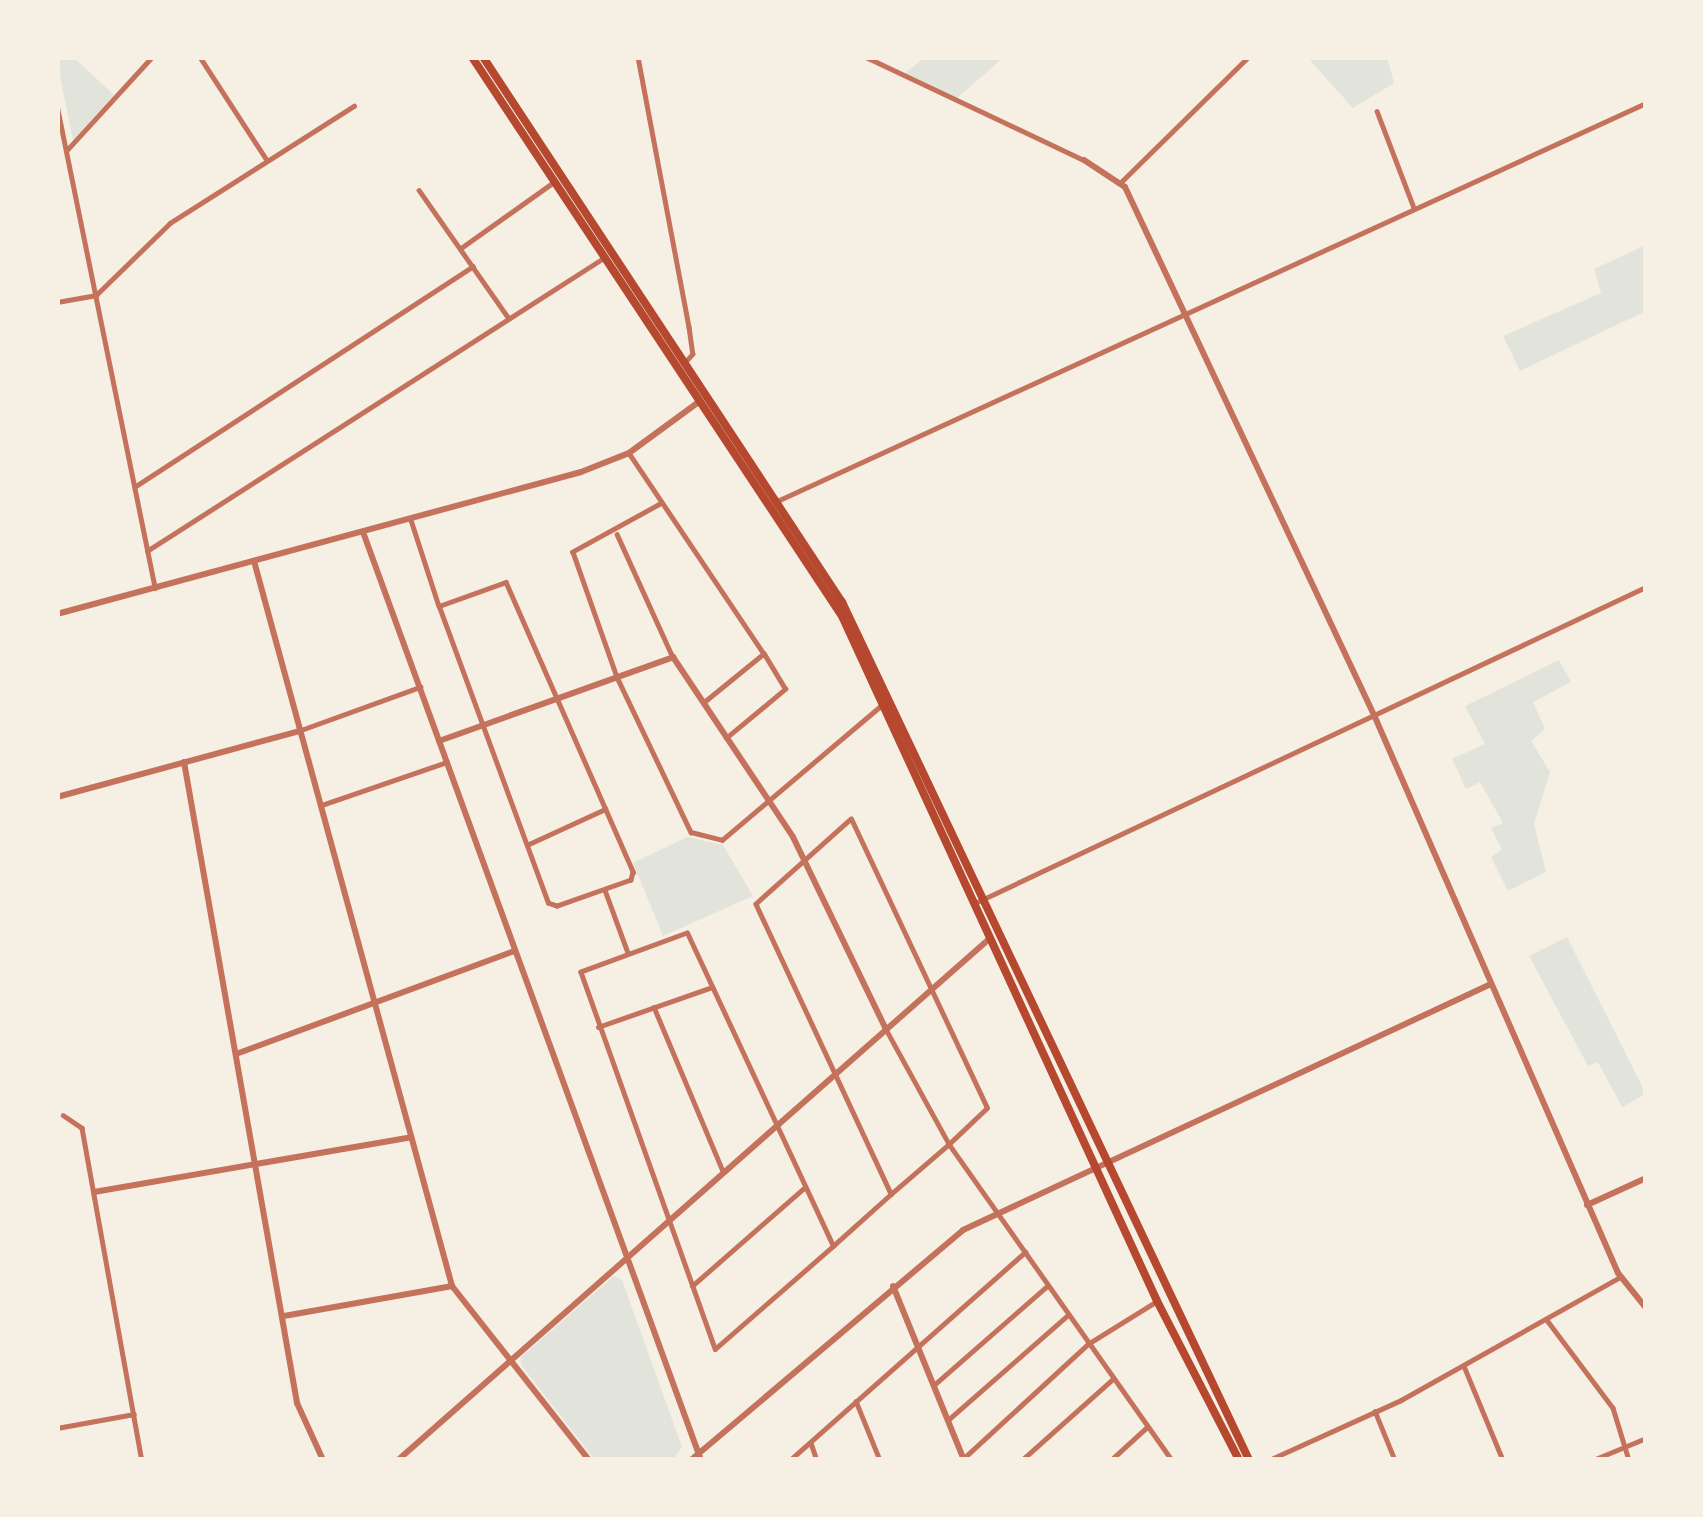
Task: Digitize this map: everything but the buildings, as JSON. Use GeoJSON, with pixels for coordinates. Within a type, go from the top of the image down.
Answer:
{"type":"FeatureCollection","features":[{"type":"Feature","properties":{"kind":"main road"},"geometry":{"type":"LineString","coordinates":[[472,57],[604,257],[682,365]]}},
{"type":"Feature","properties":{"kind":"main road"},"geometry":{"type":"LineString","coordinates":[[483,57],[852,622],[1099,1163],[1249,1460]]}},
{"type":"Feature","properties":{"kind":"main road"},"geometry":{"type":"LineString","coordinates":[[774,502],[842,616],[978,901]]}},
{"type":"Feature","properties":{"kind":"main road"},"geometry":{"type":"LineString","coordinates":[[1099,1163],[1157,1300],[1239,1460]]}},
{"type":"Feature","properties":{"kind":"street"},"geometry":{"type":"LineString","coordinates":[[66,151],[152,57]]}},
{"type":"Feature","properties":{"kind":"street"},"geometry":{"type":"LineString","coordinates":[[200,57],[266,160]]}},
{"type":"Feature","properties":{"kind":"street"},"geometry":{"type":"LineString","coordinates":[[638,57],[674,227],[693,354],[682,365]]}},
{"type":"Feature","properties":{"kind":"street"},"geometry":{"type":"LineString","coordinates":[[866,57],[1121,182],[1374,715],[1620,1277],[1646,1309]]}},
{"type":"Feature","properties":{"kind":"street"},"geometry":{"type":"LineString","coordinates":[[1121,182],[1248,57]]}},
{"type":"Feature","properties":{"kind":"street"},"geometry":{"type":"LineString","coordinates":[[774,502],[1646,103]]}},
{"type":"Feature","properties":{"kind":"street"},"geometry":{"type":"LineString","coordinates":[[57,105],[155,588]]}},
{"type":"Feature","properties":{"kind":"street"},"geometry":{"type":"LineString","coordinates":[[57,302],[96,295],[170,223],[354,106]]}},
{"type":"Feature","properties":{"kind":"street"},"geometry":{"type":"LineString","coordinates":[[1377,111],[1414,208]]}},
{"type":"Feature","properties":{"kind":"street"},"geometry":{"type":"LineString","coordinates":[[461,248],[555,182]]}},
{"type":"Feature","properties":{"kind":"street"},"geometry":{"type":"LineString","coordinates":[[419,190],[508,317]]}},
{"type":"Feature","properties":{"kind":"street"},"geometry":{"type":"LineString","coordinates":[[148,551],[604,257]]}},
{"type":"Feature","properties":{"kind":"street"},"geometry":{"type":"LineString","coordinates":[[134,487],[473,266]]}},
{"type":"Feature","properties":{"kind":"street"},"geometry":{"type":"LineString","coordinates":[[57,614],[364,532],[629,453],[704,398]]}},
{"type":"Feature","properties":{"kind":"street"},"geometry":{"type":"LineString","coordinates":[[629,453],[784,689],[727,738]]}},
{"type":"Feature","properties":{"kind":"street"},"geometry":{"type":"LineString","coordinates":[[662,503],[617,534],[574,552],[617,677],[691,832],[722,839],[883,704]]}},
{"type":"Feature","properties":{"kind":"street"},"geometry":{"type":"LineString","coordinates":[[410,518],[439,606],[552,907],[605,890],[633,872],[551,701],[506,582],[439,606]]}},
{"type":"Feature","properties":{"kind":"street"},"geometry":{"type":"LineString","coordinates":[[364,532],[697,1458],[892,1285],[997,1211],[1489,985]]}},
{"type":"Feature","properties":{"kind":"street"},"geometry":{"type":"LineString","coordinates":[[617,534],[673,657],[803,857],[886,1029],[950,1144],[1172,1460]]}},
{"type":"Feature","properties":{"kind":"street"},"geometry":{"type":"LineString","coordinates":[[254,561],[452,1286],[589,1460]]}},
{"type":"Feature","properties":{"kind":"street"},"geometry":{"type":"LineString","coordinates":[[978,901],[1646,587]]}},
{"type":"Feature","properties":{"kind":"street"},"geometry":{"type":"LineString","coordinates":[[704,703],[764,654]]}},
{"type":"Feature","properties":{"kind":"street"},"geometry":{"type":"LineString","coordinates":[[439,741],[673,657]]}},
{"type":"Feature","properties":{"kind":"street"},"geometry":{"type":"LineString","coordinates":[[57,797],[300,730],[420,687]]}},
{"type":"Feature","properties":{"kind":"street"},"geometry":{"type":"LineString","coordinates":[[184,762],[302,1420],[323,1460]]}},
{"type":"Feature","properties":{"kind":"street"},"geometry":{"type":"LineString","coordinates":[[321,806],[447,763]]}},
{"type":"Feature","properties":{"kind":"street"},"geometry":{"type":"LineString","coordinates":[[527,845],[605,809]]}},
{"type":"Feature","properties":{"kind":"street"},"geometry":{"type":"LineString","coordinates":[[833,1246],[687,933],[581,971],[715,1349],[950,1144],[987,1104],[855,819],[803,857],[756,904],[891,1195]]}},
{"type":"Feature","properties":{"kind":"street"},"geometry":{"type":"LineString","coordinates":[[605,890],[628,952]]}},
{"type":"Feature","properties":{"kind":"street"},"geometry":{"type":"LineString","coordinates":[[398,1460],[993,936]]}},
{"type":"Feature","properties":{"kind":"street"},"geometry":{"type":"LineString","coordinates":[[236,1054],[515,950]]}},
{"type":"Feature","properties":{"kind":"street"},"geometry":{"type":"LineString","coordinates":[[598,1027],[712,987]]}},
{"type":"Feature","properties":{"kind":"street"},"geometry":{"type":"LineString","coordinates":[[654,1007],[723,1172]]}},
{"type":"Feature","properties":{"kind":"street"},"geometry":{"type":"LineString","coordinates":[[57,1016],[63,1115],[57,1154]]}},
{"type":"Feature","properties":{"kind":"street"},"geometry":{"type":"LineString","coordinates":[[63,1115],[82,1128],[142,1460]]}},
{"type":"Feature","properties":{"kind":"street"},"geometry":{"type":"LineString","coordinates":[[94,1192],[411,1137]]}},
{"type":"Feature","properties":{"kind":"street"},"geometry":{"type":"LineString","coordinates":[[1587,1205],[1646,1178]]}},
{"type":"Feature","properties":{"kind":"street"},"geometry":{"type":"LineString","coordinates":[[692,1286],[805,1187]]}},
{"type":"Feature","properties":{"kind":"street"},"geometry":{"type":"LineString","coordinates":[[790,1460],[1025,1252]]}},
{"type":"Feature","properties":{"kind":"street"},"geometry":{"type":"LineString","coordinates":[[1269,1460],[1464,1366],[1620,1277]]}},
{"type":"Feature","properties":{"kind":"street"},"geometry":{"type":"LineString","coordinates":[[892,1285],[964,1459],[1088,1343],[1157,1300]]}},
{"type":"Feature","properties":{"kind":"street"},"geometry":{"type":"LineString","coordinates":[[283,1316],[452,1286]]}},
{"type":"Feature","properties":{"kind":"street"},"geometry":{"type":"LineString","coordinates":[[934,1385],[1048,1286]]}},
{"type":"Feature","properties":{"kind":"street"},"geometry":{"type":"LineString","coordinates":[[949,1420],[1069,1315]]}},
{"type":"Feature","properties":{"kind":"street"},"geometry":{"type":"LineString","coordinates":[[1547,1320],[1612,1408],[1629,1460]]}},
{"type":"Feature","properties":{"kind":"street"},"geometry":{"type":"LineString","coordinates":[[1464,1366],[1503,1460]]}},
{"type":"Feature","properties":{"kind":"street"},"geometry":{"type":"LineString","coordinates":[[1022,1460],[1113,1379]]}},
{"type":"Feature","properties":{"kind":"street"},"geometry":{"type":"LineString","coordinates":[[856,1401],[880,1460]]}},
{"type":"Feature","properties":{"kind":"street"},"geometry":{"type":"LineString","coordinates":[[1375,1411],[1395,1460]]}},
{"type":"Feature","properties":{"kind":"street"},"geometry":{"type":"LineString","coordinates":[[57,1428],[134,1414]]}},
{"type":"Feature","properties":{"kind":"street"},"geometry":{"type":"LineString","coordinates":[[1111,1460],[1146,1428]]}},
{"type":"Feature","properties":{"kind":"street"},"geometry":{"type":"LineString","coordinates":[[1593,1460],[1646,1438]]}},
{"type":"Feature","properties":{"kind":"street"},"geometry":{"type":"LineString","coordinates":[[810,1442],[817,1460]]}},
{"type":"Feature","properties":{"kind":"shaded area"},"geometry":{"type":"Polygon","coordinates":[[[73,57],[114,95],[73,140],[57,61],[73,57]]]}},
{"type":"Feature","properties":{"kind":"shaded area"},"geometry":{"type":"Polygon","coordinates":[[[925,57],[1004,57],[956,99],[904,74],[925,57]]]}},
{"type":"Feature","properties":{"kind":"shaded area"},"geometry":{"type":"Polygon","coordinates":[[[1307,57],[1387,57],[1394,83],[1353,108],[1307,57]]]}},
{"type":"Feature","properties":{"kind":"shaded area"},"geometry":{"type":"Polygon","coordinates":[[[1646,245],[1646,311],[1520,371],[1503,336],[1601,293],[1594,269],[1646,245]]]}},
{"type":"Feature","properties":{"kind":"shaded area"},"geometry":{"type":"Polygon","coordinates":[[[1559,660],[1571,682],[1533,702],[1545,729],[1531,741],[1550,772],[1534,824],[1546,872],[1508,891],[1491,857],[1502,850],[1491,828],[1503,823],[1480,782],[1466,789],[1452,759],[1485,744],[1465,706],[1559,660]]]}},
{"type":"Feature","properties":{"kind":"shaded area"},"geometry":{"type":"Polygon","coordinates":[[[687,837],[723,845],[753,896],[663,936],[633,863],[687,837]]]}},
{"type":"Feature","properties":{"kind":"shaded area"},"geometry":{"type":"Polygon","coordinates":[[[1567,937],[1646,1094],[1622,1107],[1598,1062],[1588,1066],[1529,956],[1567,937]]]}},
{"type":"Feature","properties":{"kind":"shaded area"},"geometry":{"type":"Polygon","coordinates":[[[614,1276],[622,1280],[682,1447],[673,1460],[595,1460],[521,1365],[521,1357],[614,1276]]]}}]}
